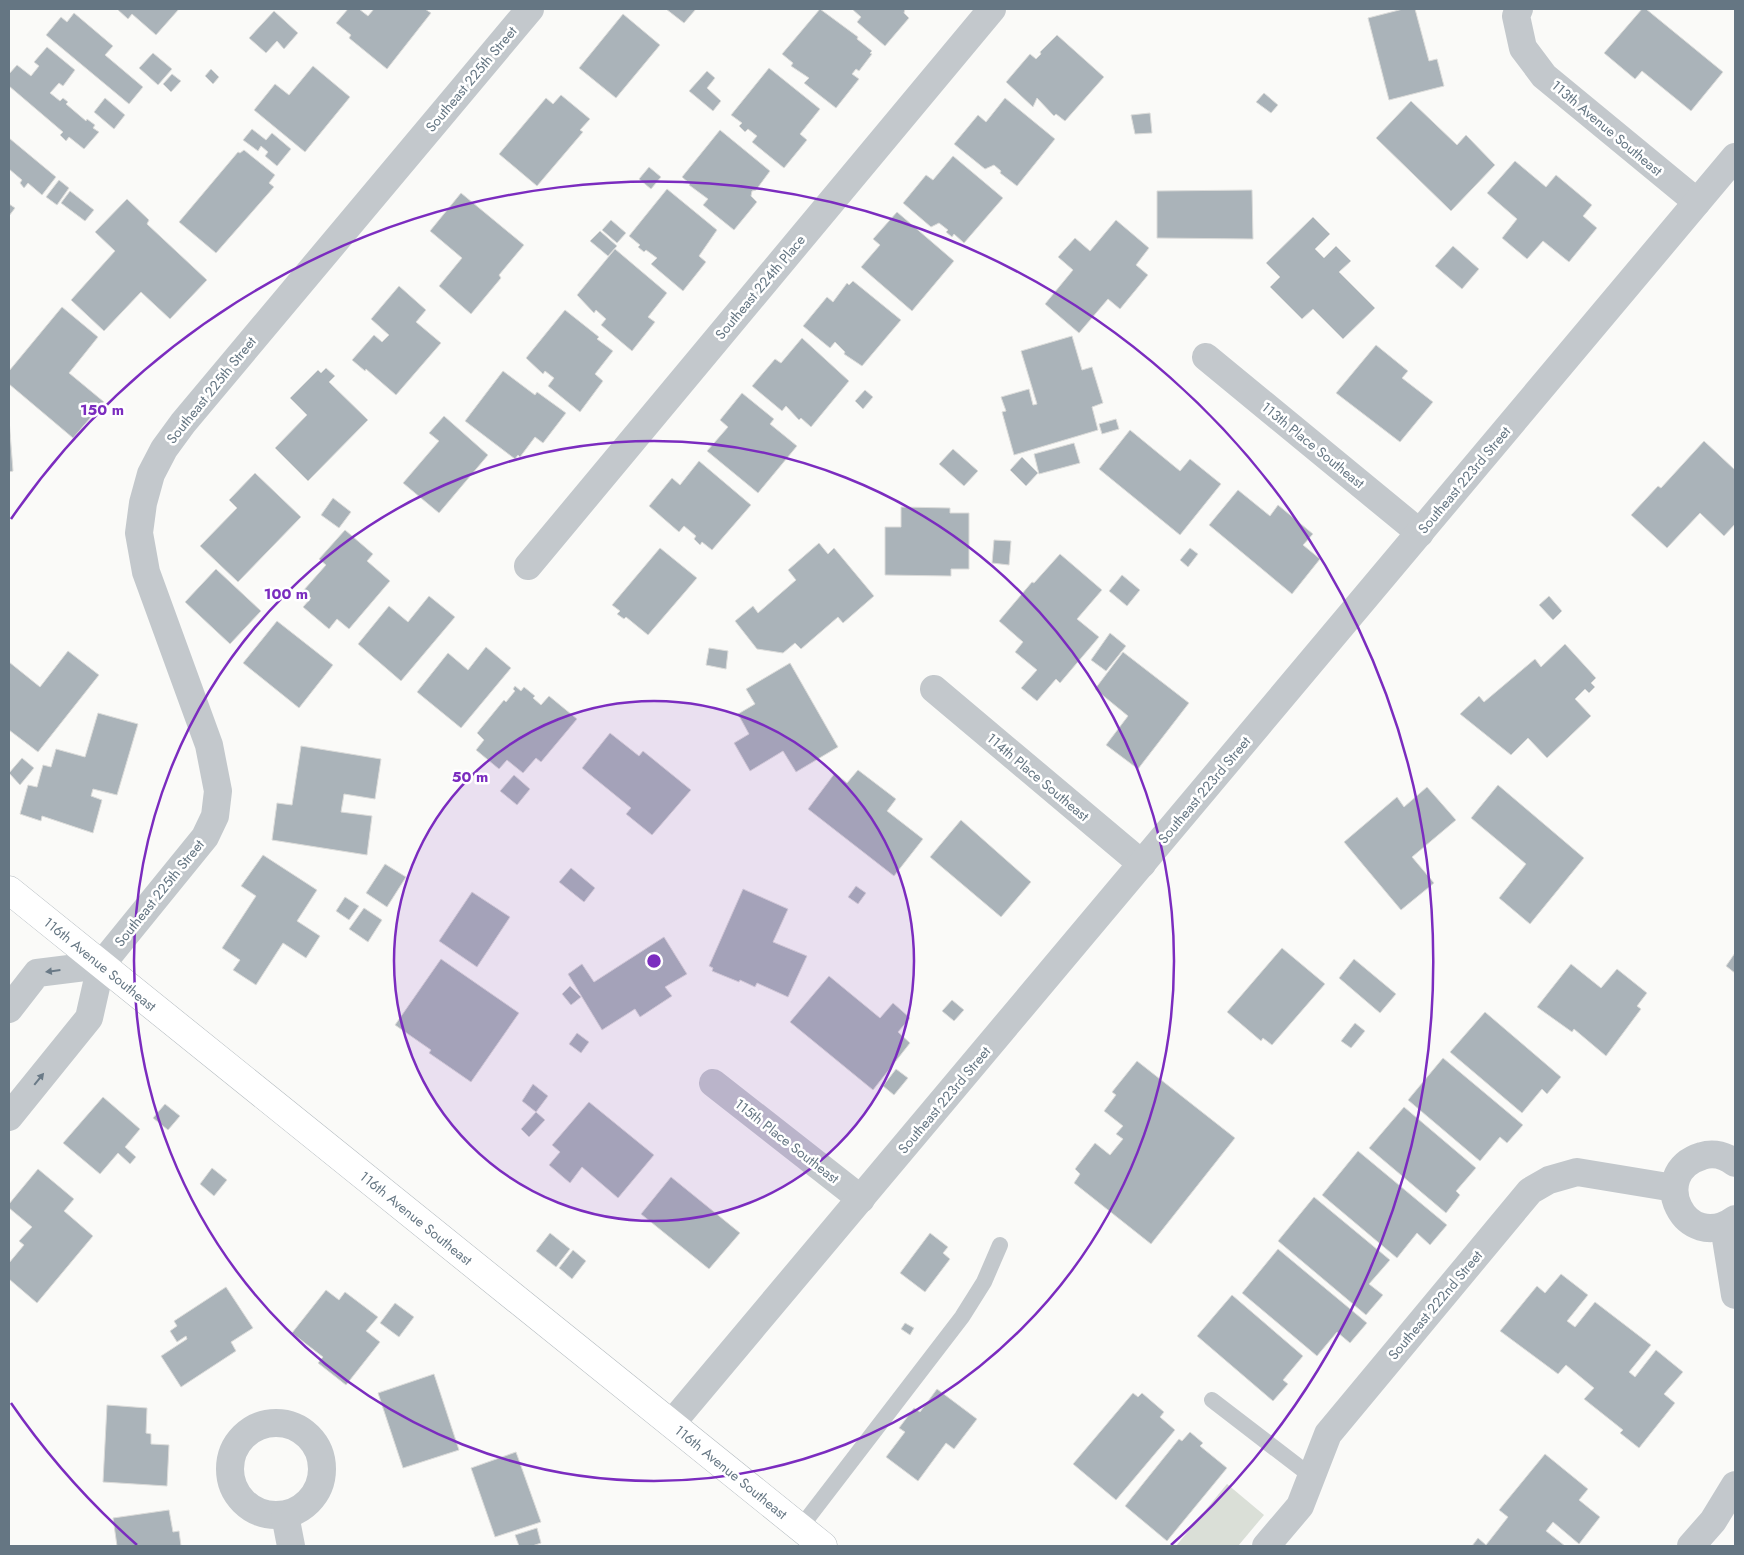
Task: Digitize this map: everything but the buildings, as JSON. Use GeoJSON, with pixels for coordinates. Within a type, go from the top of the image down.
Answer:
{"type":"FeatureCollection","features":[{"type":"Feature","properties":{"kind":"main road","name":"116th Avenue Southeast"},"geometry":{"type":"LineString","coordinates":[[9,890],[823,1546]]}},
{"type":"Feature","properties":{"kind":"street","name":"Southeast 225th Street"},"geometry":{"type":"LineString","coordinates":[[9,1116],[89,1018],[101,964],[205,837],[215,816],[218,790],[209,745],[146,572],[139,533],[143,504],[151,474],[164,449],[183,423],[530,9]]}},
{"type":"Feature","properties":{"kind":"street","name":"Southeast 224th Place"},"geometry":{"type":"LineString","coordinates":[[528,566],[992,9]]}},
{"type":"Feature","properties":{"kind":"street","name":"113th Avenue Southeast"},"geometry":{"type":"LineString","coordinates":[[1519,9],[1516,16],[1523,48],[1544,76],[1697,202]]}},
{"type":"Feature","properties":{"kind":"street","name":"Southeast 223rd Street"},"geometry":{"type":"LineString","coordinates":[[672,1424],[1735,157]]}},
{"type":"Feature","properties":{"kind":"street","name":"113th Place Southeast"},"geometry":{"type":"LineString","coordinates":[[1206,357],[1420,533]]}},
{"type":"Feature","properties":{"kind":"street","name":"114th Place Southeast"},"geometry":{"type":"LineString","coordinates":[[934,689],[1142,864]]}},
{"type":"Feature","properties":{"kind":"street"},"geometry":{"type":"LineString","coordinates":[[9,1009],[37,973],[101,964]]}},
{"type":"Feature","properties":{"kind":"street","name":"115th Place Southeast"},"geometry":{"type":"LineString","coordinates":[[713,1083],[861,1200]]}},
{"type":"Feature","properties":{"kind":"street"},"geometry":{"type":"LineString","coordinates":[[1735,1163],[1718,1155],[1706,1155],[1694,1159],[1684,1166],[1674,1188],[1680,1212],[1689,1221],[1700,1227],[1711,1229],[1729,1223],[1735,1295]]}},
{"type":"Feature","properties":{"kind":"street","name":"Southeast 222nd Street"},"geometry":{"type":"LineString","coordinates":[[1266,1546],[1300,1506],[1328,1434],[1530,1191],[1549,1180],[1577,1172],[1674,1188]]}},
{"type":"Feature","properties":{"kind":"street"},"geometry":{"type":"LineString","coordinates":[[1691,1546],[1713,1521],[1735,1486]]}},
{"type":"Feature","properties":{"kind":"street"},"geometry":{"type":"LineString","coordinates":[[285,1515],[291,1546]]}},
{"type":"Feature","properties":{"kind":"lane"},"geometry":{"type":"LineString","coordinates":[[800,1528],[962,1317],[984,1282],[1000,1245]]}},
{"type":"Feature","properties":{"kind":"lane"},"geometry":{"type":"LineString","coordinates":[[1212,1400],[1312,1476]]}},
{"type":"Feature","properties":{"kind":"shaded area"},"geometry":{"type":"Polygon","coordinates":[[[1227,1484],[1264,1515],[1238,1546],[1176,1546],[1227,1484]]]}}]}
